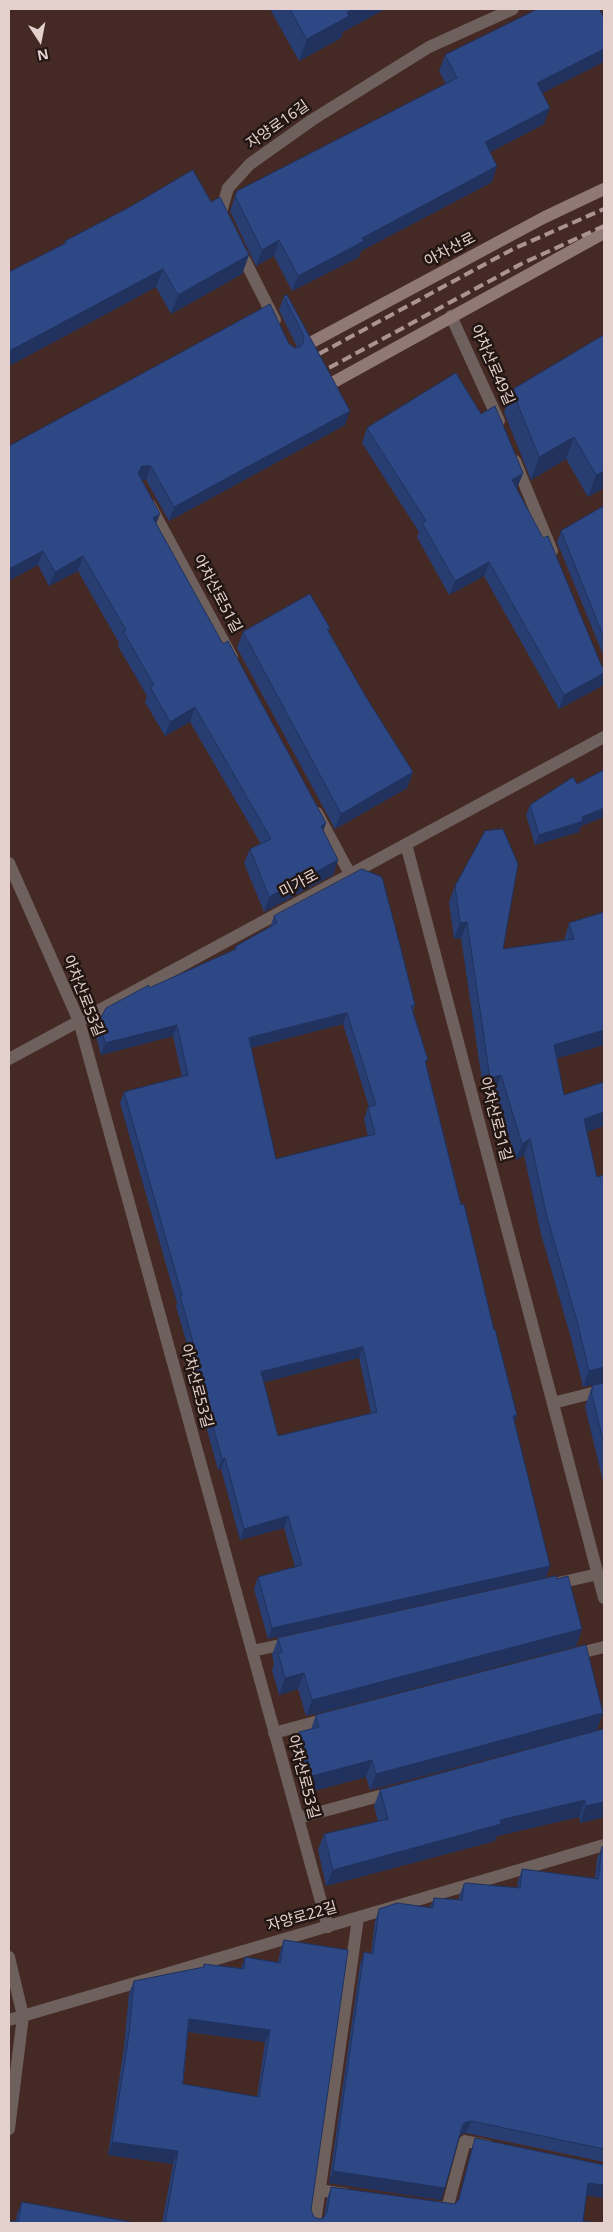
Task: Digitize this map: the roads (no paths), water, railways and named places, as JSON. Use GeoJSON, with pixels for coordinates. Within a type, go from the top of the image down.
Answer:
{"type":"FeatureCollection","features":[{"type":"Feature","properties":{"kind":"main road","name":"아차산로"},"geometry":{"type":"LineString","coordinates":[[312,342],[543,218],[604,189]]}},
{"type":"Feature","properties":{"kind":"main road"},"geometry":{"type":"LineString","coordinates":[[332,383],[604,234]]}},
{"type":"Feature","properties":{"kind":"street","name":"자양로16길"},"geometry":{"type":"LineString","coordinates":[[281,333],[221,212],[222,203],[228,188],[250,164],[312,120],[429,47],[513,9]]}},
{"type":"Feature","properties":{"kind":"street","name":"아차산로49길"},"geometry":{"type":"LineString","coordinates":[[452,316],[505,435]]}},
{"type":"Feature","properties":{"kind":"street"},"geometry":{"type":"LineString","coordinates":[[512,453],[556,561]]}},
{"type":"Feature","properties":{"kind":"street","name":"아차산로51길"},"geometry":{"type":"LineString","coordinates":[[144,495],[237,665]]}},
{"type":"Feature","properties":{"kind":"street","name":"미가로"},"geometry":{"type":"LineString","coordinates":[[9,1059],[604,737]]}},
{"type":"Feature","properties":{"kind":"street"},"geometry":{"type":"LineString","coordinates":[[312,804],[350,874]]}},
{"type":"Feature","properties":{"kind":"street","name":"아차산로51길"},"geometry":{"type":"LineString","coordinates":[[406,844],[553,1403],[598,1552],[598,1574],[604,1598]]}},
{"type":"Feature","properties":{"kind":"street","name":"아차산로53길"},"geometry":{"type":"LineString","coordinates":[[9,863],[79,1021],[328,1927]]}},
{"type":"Feature","properties":{"kind":"street"},"geometry":{"type":"LineString","coordinates":[[553,1403],[604,1390]]}},
{"type":"Feature","properties":{"kind":"street"},"geometry":{"type":"LineString","coordinates":[[540,1587],[598,1574]]}},
{"type":"Feature","properties":{"kind":"street"},"geometry":{"type":"LineString","coordinates":[[252,1651],[300,1641]]}},
{"type":"Feature","properties":{"kind":"street"},"geometry":{"type":"LineString","coordinates":[[557,1659],[604,1647]]}},
{"type":"Feature","properties":{"kind":"street"},"geometry":{"type":"LineString","coordinates":[[274,1733],[340,1716]]}},
{"type":"Feature","properties":{"kind":"street"},"geometry":{"type":"LineString","coordinates":[[298,1818],[403,1790]]}},
{"type":"Feature","properties":{"kind":"street","name":"자양로22길"},"geometry":{"type":"LineString","coordinates":[[9,2020],[604,1845]]}},
{"type":"Feature","properties":{"kind":"street"},"geometry":{"type":"LineString","coordinates":[[315,2223],[358,1918]]}},
{"type":"Feature","properties":{"kind":"street"},"geometry":{"type":"LineString","coordinates":[[9,1957],[23,2016],[9,2129]]}},
{"type":"Feature","properties":{"kind":"street"},"geometry":{"type":"LineString","coordinates":[[427,2206],[447,2209],[465,2141],[502,2149]]}},
{"type":"Feature","properties":{"kind":"street"},"geometry":{"type":"LineString","coordinates":[[319,2190],[358,2196]]}},
{"type":"Feature","properties":{"kind":"railway"},"geometry":{"type":"LineString","coordinates":[[306,361],[513,249],[604,209]]}},
{"type":"Feature","properties":{"kind":"railway"},"geometry":{"type":"LineString","coordinates":[[316,375],[521,264],[604,226]]}}]}
